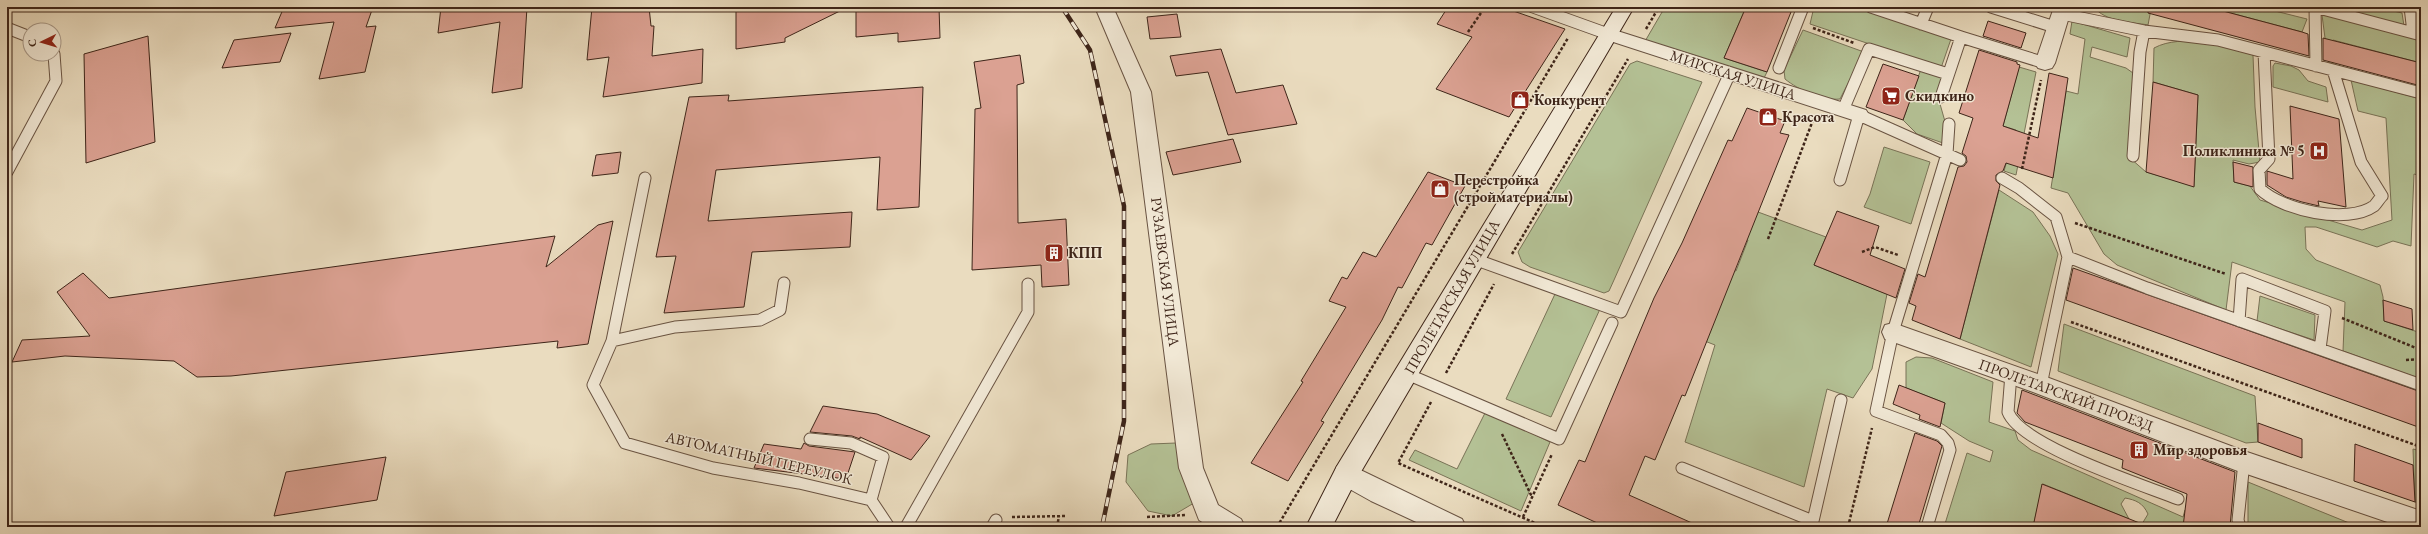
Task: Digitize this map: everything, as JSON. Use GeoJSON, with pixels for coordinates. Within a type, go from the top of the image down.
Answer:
{"type":"FeatureCollection","features":[{"type":"Feature","properties":{"kind":"street","name":"РУЗАЕВСКАЯ УЛИЦА"},"geometry":{"type":"LineString","coordinates":[[1104,7],[1142,92],[1191,468],[1208,512]]}},
{"type":"Feature","properties":{"kind":"street","name":"ПРОЛЕТАРСКАЯ УЛИЦА"},"geometry":{"type":"LineString","coordinates":[[1319,527],[1346,474],[1407,374],[1624,7]]}},
{"type":"Feature","properties":{"kind":"street"},"geometry":{"type":"LineString","coordinates":[[2045,63],[2061,16]]}},
{"type":"Feature","properties":{"kind":"street","name":"МИРСКАЯ УЛИЦА"},"geometry":{"type":"LineString","coordinates":[[1608,34],[1851,113]]}},
{"type":"Feature","properties":{"kind":"street","name":"ПРОЛЕТАРСКИЙ ПРОЕЗД"},"geometry":{"type":"LineString","coordinates":[[1893,332],[2041,385],[2244,462],[2421,522]]}},
{"type":"Feature","properties":{"kind":"street"},"geometry":{"type":"LineString","coordinates":[[1346,474],[1380,493],[1453,527]]}},
{"type":"Feature","properties":{"kind":"street"},"geometry":{"type":"LineString","coordinates":[[1208,512],[1232,527]]}},
{"type":"Feature","properties":{"kind":"lane"},"geometry":{"type":"LineString","coordinates":[[1533,7],[1608,34]]}},
{"type":"Feature","properties":{"kind":"lane"},"geometry":{"type":"LineString","coordinates":[[1779,68],[1803,7]]}},
{"type":"Feature","properties":{"kind":"lane"},"geometry":{"type":"LineString","coordinates":[[1871,7],[2045,63]]}},
{"type":"Feature","properties":{"kind":"lane"},"geometry":{"type":"LineString","coordinates":[[1921,24],[1928,7]]}},
{"type":"Feature","properties":{"kind":"lane"},"geometry":{"type":"LineString","coordinates":[[1991,7],[2061,16],[2144,31],[2218,40],[2421,93]]}},
{"type":"Feature","properties":{"kind":"lane"},"geometry":{"type":"LineString","coordinates":[[2316,66],[2314,7],[2417,33],[2410,7]]}},
{"type":"Feature","properties":{"kind":"lane"},"geometry":{"type":"LineString","coordinates":[[7,28],[22,34]]}},
{"type":"Feature","properties":{"kind":"lane"},"geometry":{"type":"LineString","coordinates":[[2133,156],[2140,52],[2144,31]]}},
{"type":"Feature","properties":{"kind":"lane"},"geometry":{"type":"LineString","coordinates":[[1941,97],[1961,37]]}},
{"type":"Feature","properties":{"kind":"lane"},"geometry":{"type":"LineString","coordinates":[[1840,180],[1851,113],[1869,49],[1948,74]]}},
{"type":"Feature","properties":{"kind":"lane"},"geometry":{"type":"LineString","coordinates":[[2264,52],[2269,159],[2259,170],[2260,189],[2264,195],[2272,200],[2318,214],[2352,213],[2374,206],[2382,196],[2374,180],[2362,162],[2333,70]]}},
{"type":"Feature","properties":{"kind":"lane"},"geometry":{"type":"LineString","coordinates":[[7,172],[56,81],[55,62]]}},
{"type":"Feature","properties":{"kind":"lane"},"geometry":{"type":"LineString","coordinates":[[1474,259],[1621,312],[1730,73]]}},
{"type":"Feature","properties":{"kind":"lane"},"geometry":{"type":"LineString","coordinates":[[1851,113],[1960,160]]}},
{"type":"Feature","properties":{"kind":"lane"},"geometry":{"type":"LineString","coordinates":[[1926,527],[1950,450],[1948,443],[1941,436],[1876,411],[1893,332],[1947,154],[1949,124]]}},
{"type":"Feature","properties":{"kind":"lane","name":"АВТОМАТНЫЙ ПЕРЕУЛОК"},"geometry":{"type":"LineString","coordinates":[[645,178],[612,341],[593,385],[626,443],[713,468],[799,482],[871,500]]}},
{"type":"Feature","properties":{"kind":"lane"},"geometry":{"type":"LineString","coordinates":[[2002,178],[2019,188],[2056,216],[2068,257],[2041,385]]}},
{"type":"Feature","properties":{"kind":"lane"},"geometry":{"type":"LineString","coordinates":[[2068,257],[2147,288],[2421,385]]}},
{"type":"Feature","properties":{"kind":"lane"},"geometry":{"type":"LineString","coordinates":[[2239,321],[2242,279],[2325,311],[2320,348]]}},
{"type":"Feature","properties":{"kind":"lane"},"geometry":{"type":"LineString","coordinates":[[612,341],[675,327],[760,320],[780,310],[784,283]]}},
{"type":"Feature","properties":{"kind":"lane"},"geometry":{"type":"LineString","coordinates":[[906,527],[1028,312],[1028,284]]}},
{"type":"Feature","properties":{"kind":"lane"},"geometry":{"type":"LineString","coordinates":[[1407,374],[1439,386],[1558,439],[1612,323]]}},
{"type":"Feature","properties":{"kind":"lane"},"geometry":{"type":"LineString","coordinates":[[2011,374],[2008,404],[2009,416],[2019,428],[2052,448],[2178,499]]}},
{"type":"Feature","properties":{"kind":"lane"},"geometry":{"type":"LineString","coordinates":[[1682,468],[1812,524],[1841,400]]}},
{"type":"Feature","properties":{"kind":"lane"},"geometry":{"type":"LineString","coordinates":[[810,439],[851,442],[883,457],[871,500],[889,527]]}},
{"type":"Feature","properties":{"kind":"lane"},"geometry":{"type":"LineString","coordinates":[[2240,527],[2238,520],[2244,462]]}},
{"type":"Feature","properties":{"kind":"path"},"geometry":{"type":"LineString","coordinates":[[1468,32],[1485,7]]}},
{"type":"Feature","properties":{"kind":"path"},"geometry":{"type":"LineString","coordinates":[[1544,527],[1398,463],[1502,270],[1660,7]]}},
{"type":"Feature","properties":{"kind":"path"},"geometry":{"type":"LineString","coordinates":[[1277,527],[1577,22]]}},
{"type":"Feature","properties":{"kind":"path"},"geometry":{"type":"LineString","coordinates":[[1796,22],[1869,49]]}},
{"type":"Feature","properties":{"kind":"path"},"geometry":{"type":"LineString","coordinates":[[2019,188],[2045,63]]}},
{"type":"Feature","properties":{"kind":"path"},"geometry":{"type":"LineString","coordinates":[[1768,239],[1820,102]]}},
{"type":"Feature","properties":{"kind":"path"},"geometry":{"type":"LineString","coordinates":[[2056,216],[2242,279]]}},
{"type":"Feature","properties":{"kind":"path"},"geometry":{"type":"LineString","coordinates":[[1862,252],[1868,246],[1878,246],[1915,262]]}},
{"type":"Feature","properties":{"kind":"path"},"geometry":{"type":"LineString","coordinates":[[2325,311],[2421,350]]}},
{"type":"Feature","properties":{"kind":"path"},"geometry":{"type":"LineString","coordinates":[[2055,316],[2421,447]]}},
{"type":"Feature","properties":{"kind":"path"},"geometry":{"type":"LineString","coordinates":[[1489,408],[1532,497]]}},
{"type":"Feature","properties":{"kind":"path"},"geometry":{"type":"LineString","coordinates":[[1848,527],[1876,411]]}},
{"type":"Feature","properties":{"kind":"path"},"geometry":{"type":"LineString","coordinates":[[1523,517],[1558,439]]}},
{"type":"Feature","properties":{"kind":"path"},"geometry":{"type":"LineString","coordinates":[[1148,518],[1208,512]]}},
{"type":"Feature","properties":{"kind":"path"},"geometry":{"type":"LineString","coordinates":[[1057,527],[1059,516]]}},
{"type":"Feature","properties":{"kind":"path"},"geometry":{"type":"LineString","coordinates":[[1357,527],[1358,524],[1365,527]]}},
{"type":"Feature","properties":{"kind":"green space"},"geometry":{"type":"Polygon","coordinates":[[[1665,7],[1746,7],[1724,58],[1767,72],[1764,78],[1644,43],[1665,7]]]}},
{"type":"Feature","properties":{"kind":"green space"},"geometry":{"type":"Polygon","coordinates":[[[1814,7],[1860,7],[1951,39],[1941,68],[1810,24],[1814,7]]]}},
{"type":"Feature","properties":{"kind":"green space"},"geometry":{"type":"Polygon","coordinates":[[[2094,7],[2144,7],[2151,9],[2148,25],[2127,22],[2105,16],[2094,7]]]}},
{"type":"Feature","properties":{"kind":"green space"},"geometry":{"type":"Polygon","coordinates":[[[2208,7],[2259,7],[2307,19],[2302,32],[2208,7]]]}},
{"type":"Feature","properties":{"kind":"green space"},"geometry":{"type":"Polygon","coordinates":[[[2324,7],[2377,7],[2402,13],[2404,26],[2324,7]]]}},
{"type":"Feature","properties":{"kind":"green space"},"geometry":{"type":"Polygon","coordinates":[[[2324,14],[2421,38],[2421,63],[2333,40],[2334,66],[2328,61],[2322,15],[2324,14]]]}},
{"type":"Feature","properties":{"kind":"green space"},"geometry":{"type":"Polygon","coordinates":[[[2072,21],[2130,38],[2127,57],[2092,47],[2090,57],[2126,68],[2133,73],[2130,158],[2146,172],[2194,186],[2198,95],[2153,82],[2154,48],[2165,44],[2190,41],[2204,42],[2230,48],[2253,55],[2255,107],[2260,162],[2249,164],[2233,160],[2234,182],[2250,186],[2260,200],[2362,230],[2392,220],[2386,118],[2358,111],[2351,80],[2421,99],[2421,176],[2414,174],[2411,246],[2393,241],[2377,247],[2316,227],[2305,227],[2306,249],[2316,260],[2380,285],[2383,297],[2384,321],[2418,332],[2417,308],[2421,310],[2421,379],[2343,351],[2345,302],[2232,262],[2226,310],[2117,265],[2104,254],[2068,193],[2051,188],[2066,91],[2078,94],[2085,39],[2070,34],[2072,21]]]}},
{"type":"Feature","properties":{"kind":"green space"},"geometry":{"type":"Polygon","coordinates":[[[1803,30],[1864,52],[1840,99],[1826,98],[1811,94],[1785,79],[1784,70],[1803,30]]]}},
{"type":"Feature","properties":{"kind":"green space"},"geometry":{"type":"Polygon","coordinates":[[[1637,61],[1702,82],[1609,291],[1604,293],[1530,267],[1522,262],[1518,252],[1630,64],[1637,61]]]}},
{"type":"Feature","properties":{"kind":"green space"},"geometry":{"type":"Polygon","coordinates":[[[2275,63],[2291,66],[2299,70],[2308,81],[2326,87],[2328,102],[2273,87],[2273,66],[2275,63]]]}},
{"type":"Feature","properties":{"kind":"green space"},"geometry":{"type":"Polygon","coordinates":[[[2019,67],[2036,72],[2016,175],[2004,171],[2016,130],[2003,126],[2019,67]]]}},
{"type":"Feature","properties":{"kind":"green space"},"geometry":{"type":"Polygon","coordinates":[[[1921,69],[1945,77],[1938,97],[1946,125],[1943,143],[1917,134],[1903,120],[1921,69]]]}},
{"type":"Feature","properties":{"kind":"green space"},"geometry":{"type":"Polygon","coordinates":[[[1884,147],[1930,162],[1911,224],[1864,207],[1870,194],[1884,147]]]}},
{"type":"Feature","properties":{"kind":"green space"},"geometry":{"type":"Polygon","coordinates":[[[1999,190],[2033,212],[2050,236],[2058,254],[2031,367],[1960,339],[1999,190]]]}},
{"type":"Feature","properties":{"kind":"green space"},"geometry":{"type":"Polygon","coordinates":[[[1758,212],[1826,237],[1814,265],[1887,294],[1872,369],[1853,398],[1827,389],[1804,487],[1685,442],[1715,345],[1697,338],[1726,268],[1736,271],[1748,240],[1739,237],[1758,212]]]}},
{"type":"Feature","properties":{"kind":"green space"},"geometry":{"type":"Polygon","coordinates":[[[1555,294],[1600,309],[1551,417],[1506,399],[1555,294]]]}},
{"type":"Feature","properties":{"kind":"green space"},"geometry":{"type":"Polygon","coordinates":[[[2260,296],[2315,315],[2314,340],[2257,321],[2260,296]]]}},
{"type":"Feature","properties":{"kind":"green space"},"geometry":{"type":"Polygon","coordinates":[[[2064,324],[2255,396],[2258,442],[2246,443],[2058,371],[2064,324]]]}},
{"type":"Feature","properties":{"kind":"green space"},"geometry":{"type":"Polygon","coordinates":[[[1916,357],[1932,358],[1993,382],[1989,422],[2015,431],[2018,440],[2031,450],[2183,517],[2185,510],[2226,527],[2148,527],[2142,524],[2148,514],[2144,507],[2136,501],[2125,498],[2121,504],[2129,519],[2043,484],[2033,527],[1944,527],[1967,453],[1990,462],[1993,451],[1969,441],[1941,423],[1945,403],[1906,388],[1906,362],[1916,357]]]}},
{"type":"Feature","properties":{"kind":"green space"},"geometry":{"type":"Polygon","coordinates":[[[1486,411],[1550,442],[1521,511],[1409,460],[1415,450],[1457,469],[1486,411]]]}},
{"type":"Feature","properties":{"kind":"green space"},"geometry":{"type":"Polygon","coordinates":[[[1176,443],[1199,500],[1172,516],[1148,511],[1126,482],[1128,455],[1151,444],[1176,443]]]}},
{"type":"Feature","properties":{"kind":"green space"},"geometry":{"type":"Polygon","coordinates":[[[2413,449],[2421,451],[2421,505],[2415,502],[2413,449]]]}},
{"type":"Feature","properties":{"kind":"green space"},"geometry":{"type":"Polygon","coordinates":[[[2248,482],[2359,527],[2248,527],[2248,482]]]}},
{"type":"Feature","properties":{"kind":"building"},"geometry":{"type":"Polygon","coordinates":[[[284,7],[373,7],[366,27],[376,26],[365,72],[319,79],[334,22],[275,28],[284,7]]]}},
{"type":"Feature","properties":{"kind":"building"},"geometry":{"type":"Polygon","coordinates":[[[441,7],[527,7],[522,88],[492,93],[500,22],[438,33],[441,7]]]}},
{"type":"Feature","properties":{"kind":"building"},"geometry":{"type":"Polygon","coordinates":[[[592,7],[649,7],[651,26],[654,26],[652,56],[703,49],[702,83],[603,97],[609,57],[587,60],[592,7]]]}},
{"type":"Feature","properties":{"kind":"building"},"geometry":{"type":"Polygon","coordinates":[[[736,7],[848,7],[785,38],[785,42],[736,49],[736,7]]]}},
{"type":"Feature","properties":{"kind":"building"},"geometry":{"type":"Polygon","coordinates":[[[856,7],[939,7],[940,38],[898,42],[898,33],[856,37],[856,7]]]}},
{"type":"Feature","properties":{"kind":"building"},"geometry":{"type":"Polygon","coordinates":[[[1448,7],[1502,7],[1565,29],[1509,117],[1436,89],[1472,37],[1437,24],[1448,7]]]}},
{"type":"Feature","properties":{"kind":"building"},"geometry":{"type":"Polygon","coordinates":[[[1746,7],[1793,7],[1767,72],[1724,58],[1746,7]]]}},
{"type":"Feature","properties":{"kind":"building"},"geometry":{"type":"Polygon","coordinates":[[[2148,7],[2208,7],[2302,32],[2308,34],[2309,56],[2148,13],[2148,7]]]}},
{"type":"Feature","properties":{"kind":"building"},"geometry":{"type":"Polygon","coordinates":[[[1177,14],[1181,37],[1150,39],[1147,17],[1177,14]]]}},
{"type":"Feature","properties":{"kind":"building"},"geometry":{"type":"Polygon","coordinates":[[[1988,21],[2026,33],[2021,48],[1983,36],[1988,21]]]}},
{"type":"Feature","properties":{"kind":"building"},"geometry":{"type":"Polygon","coordinates":[[[291,33],[280,62],[222,68],[234,40],[291,33]]]}},
{"type":"Feature","properties":{"kind":"building"},"geometry":{"type":"Polygon","coordinates":[[[148,36],[155,142],[86,163],[84,54],[148,36]]]}},
{"type":"Feature","properties":{"kind":"building"},"geometry":{"type":"Polygon","coordinates":[[[2323,38],[2421,63],[2421,86],[2323,60],[2323,38]]]}},
{"type":"Feature","properties":{"kind":"building"},"geometry":{"type":"Polygon","coordinates":[[[1221,49],[1236,93],[1283,85],[1297,124],[1228,135],[1208,72],[1176,76],[1170,56],[1221,49]]]}},
{"type":"Feature","properties":{"kind":"building"},"geometry":{"type":"Polygon","coordinates":[[[1979,50],[2017,62],[2017,64],[2020,65],[2003,126],[2038,138],[2049,73],[2068,78],[2053,178],[2006,163],[2003,171],[1996,175],[1996,181],[2000,185],[1960,339],[1912,320],[1916,306],[1909,303],[1918,274],[1925,277],[1958,167],[1964,166],[1967,162],[1966,156],[1962,153],[1973,118],[1959,113],[1979,50]]]}},
{"type":"Feature","properties":{"kind":"building"},"geometry":{"type":"Polygon","coordinates":[[[1020,55],[1024,83],[1017,85],[1018,223],[1066,219],[1069,285],[1042,287],[1041,265],[972,270],[975,109],[981,108],[974,62],[1020,55]]]}},
{"type":"Feature","properties":{"kind":"building","name":"Скидкино"},"geometry":{"type":"Polygon","coordinates":[[[1883,64],[1919,76],[1903,120],[1866,107],[1883,64]]]}},
{"type":"Feature","properties":{"kind":"building"},"geometry":{"type":"Polygon","coordinates":[[[2153,82],[2198,95],[2194,187],[2146,172],[2153,82]]]}},
{"type":"Feature","properties":{"kind":"building"},"geometry":{"type":"Polygon","coordinates":[[[923,87],[919,207],[877,210],[880,157],[716,170],[708,221],[852,212],[850,247],[752,252],[744,307],[664,313],[676,256],[656,257],[689,97],[729,95],[728,101],[923,87]]]}},
{"type":"Feature","properties":{"kind":"building"},"geometry":{"type":"Polygon","coordinates":[[[2290,106],[2339,119],[2346,207],[2318,201],[2319,206],[2302,202],[2286,197],[2267,185],[2267,171],[2293,179],[2290,106]]]}},
{"type":"Feature","properties":{"kind":"building"},"geometry":{"type":"Polygon","coordinates":[[[1747,108],[1785,121],[1780,133],[1789,135],[1685,396],[1682,395],[1655,460],[1645,456],[1629,495],[1701,527],[1606,527],[1558,505],[1579,460],[1585,462],[1654,298],[1682,243],[1728,140],[1732,141],[1747,108]]]}},
{"type":"Feature","properties":{"kind":"building"},"geometry":{"type":"Polygon","coordinates":[[[1233,139],[1241,162],[1173,175],[1166,152],[1233,139]]]}},
{"type":"Feature","properties":{"kind":"building"},"geometry":{"type":"Polygon","coordinates":[[[621,152],[618,173],[592,176],[596,155],[621,152]]]}},
{"type":"Feature","properties":{"kind":"building"},"geometry":{"type":"Polygon","coordinates":[[[2233,162],[2253,167],[2253,187],[2234,182],[2233,162]]]}},
{"type":"Feature","properties":{"kind":"building"},"geometry":{"type":"Polygon","coordinates":[[[1428,172],[1465,186],[1432,245],[1426,243],[1402,288],[1398,287],[1382,320],[1321,421],[1324,422],[1288,481],[1251,463],[1303,382],[1301,381],[1346,307],[1329,301],[1342,277],[1347,279],[1363,252],[1376,257],[1428,172]]]}},
{"type":"Feature","properties":{"kind":"building"},"geometry":{"type":"Polygon","coordinates":[[[1837,211],[1879,226],[1870,255],[1905,269],[1896,298],[1814,265],[1837,211]]]}},
{"type":"Feature","properties":{"kind":"building"},"geometry":{"type":"Polygon","coordinates":[[[613,221],[588,344],[557,348],[558,341],[231,376],[197,377],[174,361],[65,356],[12,362],[22,340],[90,336],[57,292],[83,273],[109,298],[555,236],[546,267],[598,225],[613,221]]]}},
{"type":"Feature","properties":{"kind":"building"},"geometry":{"type":"Polygon","coordinates":[[[2073,268],[2421,392],[2421,428],[2066,300],[2073,268]]]}},
{"type":"Feature","properties":{"kind":"building"},"geometry":{"type":"Polygon","coordinates":[[[2383,300],[2412,309],[2413,330],[2384,321],[2383,300]]]}},
{"type":"Feature","properties":{"kind":"building"},"geometry":{"type":"Polygon","coordinates":[[[1899,385],[1945,403],[1940,427],[1919,419],[1920,415],[1893,404],[1899,385]]]}},
{"type":"Feature","properties":{"kind":"building","name":"Мир здоровья"},"geometry":{"type":"Polygon","coordinates":[[[2022,390],[2235,472],[2230,527],[2183,527],[2187,494],[2122,468],[2123,460],[2025,422],[2017,413],[2022,390]]]}},
{"type":"Feature","properties":{"kind":"building"},"geometry":{"type":"Polygon","coordinates":[[[823,406],[877,414],[930,436],[911,460],[860,437],[860,439],[852,436],[810,432],[823,406]]]}},
{"type":"Feature","properties":{"kind":"building"},"geometry":{"type":"Polygon","coordinates":[[[2258,423],[2302,439],[2302,458],[2258,442],[2258,423]]]}},
{"type":"Feature","properties":{"kind":"building"},"geometry":{"type":"Polygon","coordinates":[[[1915,433],[1937,441],[1942,446],[1918,527],[1886,527],[1915,433]]]}},
{"type":"Feature","properties":{"kind":"building"},"geometry":{"type":"Polygon","coordinates":[[[804,443],[809,446],[855,452],[846,479],[754,468],[764,444],[801,449],[804,443]]]}},
{"type":"Feature","properties":{"kind":"building"},"geometry":{"type":"Polygon","coordinates":[[[2355,444],[2413,465],[2415,502],[2354,481],[2355,444]]]}},
{"type":"Feature","properties":{"kind":"building"},"geometry":{"type":"Polygon","coordinates":[[[386,457],[377,500],[274,516],[286,472],[386,457]]]}},
{"type":"Feature","properties":{"kind":"building"},"geometry":{"type":"Polygon","coordinates":[[[2042,484],[2147,526],[2147,527],[2033,527],[2042,484]]]}},
{"type":"Feature","properties":{"kind":"railway"},"geometry":{"type":"LineString","coordinates":[[1062,7],[1090,50],[1124,206],[1124,421],[1102,527]]}},
{"type":"Feature","properties":{"kind":"place","name":"Скидкино"},"geometry":{"type":"Point","coordinates":[1891,96]}},
{"type":"Feature","properties":{"kind":"place","name":"Конкурент"},"geometry":{"type":"Point","coordinates":[1520,100]}},
{"type":"Feature","properties":{"kind":"place","name":"Красота"},"geometry":{"type":"Point","coordinates":[1768,117]}},
{"type":"Feature","properties":{"kind":"place","name":"Поликлиника № 5"},"geometry":{"type":"Point","coordinates":[2319,151]}},
{"type":"Feature","properties":{"kind":"place","name":"Перестройка (стройматериалы)"},"geometry":{"type":"Point","coordinates":[1440,189]}},
{"type":"Feature","properties":{"kind":"place","name":"КПП"},"geometry":{"type":"Point","coordinates":[1054,253]}},
{"type":"Feature","properties":{"kind":"place","name":"Мир здоровья"},"geometry":{"type":"Point","coordinates":[2139,450]}}]}
